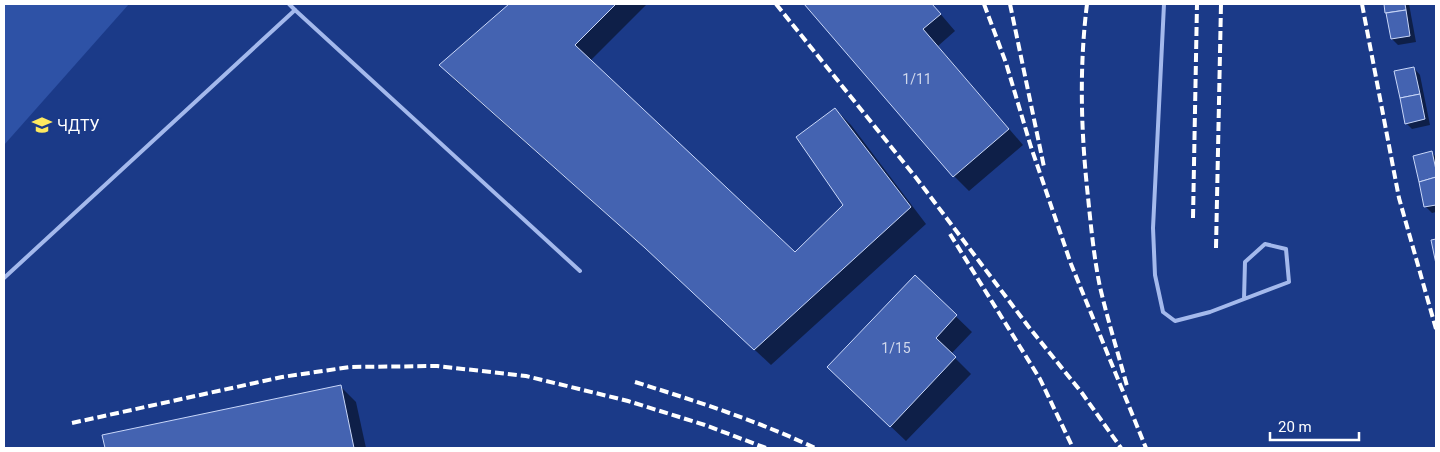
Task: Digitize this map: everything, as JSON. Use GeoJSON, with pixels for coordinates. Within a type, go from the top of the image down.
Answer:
{"type":"FeatureCollection","features":[{"type":"Feature","properties":{"kind":"lane"},"geometry":{"type":"LineString","coordinates":[[289,4],[580,271]]}},
{"type":"Feature","properties":{"kind":"lane"},"geometry":{"type":"LineString","coordinates":[[1164,4],[1154,228],[1155,275],[1163,312],[1175,321],[1210,312],[1244,299],[1288,282],[1286,249],[1264,244],[1245,262],[1244,299]]}},
{"type":"Feature","properties":{"kind":"lane"},"geometry":{"type":"LineString","coordinates":[[4,278],[295,10]]}},
{"type":"Feature","properties":{"kind":"shaded area"},"geometry":{"type":"Polygon","coordinates":[[[4,4],[129,4],[4,145],[4,4]]]}},
{"type":"Feature","properties":{"kind":"building"},"geometry":{"type":"Polygon","coordinates":[[[509,4],[616,4],[575,45],[795,252],[843,205],[796,137],[835,108],[911,207],[754,350],[645,248],[439,65],[509,4]]]}},
{"type":"Feature","properties":{"kind":"building"},"geometry":{"type":"Polygon","coordinates":[[[804,4],[932,4],[941,14],[923,29],[1009,129],[953,177],[804,4]]]}},
{"type":"Feature","properties":{"kind":"building"},"geometry":{"type":"Polygon","coordinates":[[[1384,4],[1405,4],[1406,10],[1385,13],[1384,4]]]}},
{"type":"Feature","properties":{"kind":"building"},"geometry":{"type":"Polygon","coordinates":[[[1406,10],[1410,36],[1391,39],[1386,13],[1406,10]]]}},
{"type":"Feature","properties":{"kind":"building"},"geometry":{"type":"Polygon","coordinates":[[[1414,67],[1420,94],[1400,98],[1394,71],[1414,67]]]}},
{"type":"Feature","properties":{"kind":"building"},"geometry":{"type":"Polygon","coordinates":[[[1420,94],[1425,119],[1405,124],[1400,98],[1420,94]]]}},
{"type":"Feature","properties":{"kind":"building"},"geometry":{"type":"Polygon","coordinates":[[[1432,151],[1436,177],[1419,182],[1413,156],[1432,151]]]}},
{"type":"Feature","properties":{"kind":"building"},"geometry":{"type":"Polygon","coordinates":[[[1436,177],[1436,205],[1424,207],[1419,182],[1436,177]]]}},
{"type":"Feature","properties":{"kind":"building"},"geometry":{"type":"Polygon","coordinates":[[[1436,239],[1436,264],[1431,240],[1436,239]]]}},
{"type":"Feature","properties":{"kind":"building"},"geometry":{"type":"Polygon","coordinates":[[[915,275],[957,315],[936,338],[956,357],[890,427],[827,367],[915,275]]]}},
{"type":"Feature","properties":{"kind":"building"},"geometry":{"type":"Polygon","coordinates":[[[341,385],[354,448],[105,448],[102,435],[341,385]]]}},
{"type":"Feature","properties":{"kind":"railway"},"geometry":{"type":"LineString","coordinates":[[776,4],[917,179],[1028,326],[1082,393],[1121,448]]}},
{"type":"Feature","properties":{"kind":"railway"},"geometry":{"type":"LineString","coordinates":[[984,4],[1006,63],[1031,147],[1071,264],[1146,448]]}},
{"type":"Feature","properties":{"kind":"railway"},"geometry":{"type":"LineString","coordinates":[[1010,4],[1044,167]]}},
{"type":"Feature","properties":{"kind":"railway"},"geometry":{"type":"LineString","coordinates":[[1087,4],[1084,28],[1082,100],[1090,220],[1100,287],[1127,386]]}},
{"type":"Feature","properties":{"kind":"railway"},"geometry":{"type":"LineString","coordinates":[[1193,218],[1197,4]]}},
{"type":"Feature","properties":{"kind":"railway"},"geometry":{"type":"LineString","coordinates":[[1216,248],[1221,4]]}},
{"type":"Feature","properties":{"kind":"railway"},"geometry":{"type":"LineString","coordinates":[[1362,4],[1399,198],[1436,329]]}},
{"type":"Feature","properties":{"kind":"railway"},"geometry":{"type":"LineString","coordinates":[[950,234],[1040,379],[1073,448]]}},
{"type":"Feature","properties":{"kind":"railway"},"geometry":{"type":"LineString","coordinates":[[72,423],[282,377],[350,367],[437,366],[526,376],[628,401],[705,425],[766,448]]}},
{"type":"Feature","properties":{"kind":"railway"},"geometry":{"type":"LineString","coordinates":[[635,382],[749,420],[815,448]]}},
{"type":"Feature","properties":{"kind":"place","name":"ЧДТУ"},"geometry":{"type":"Point","coordinates":[42,125]}}]}
